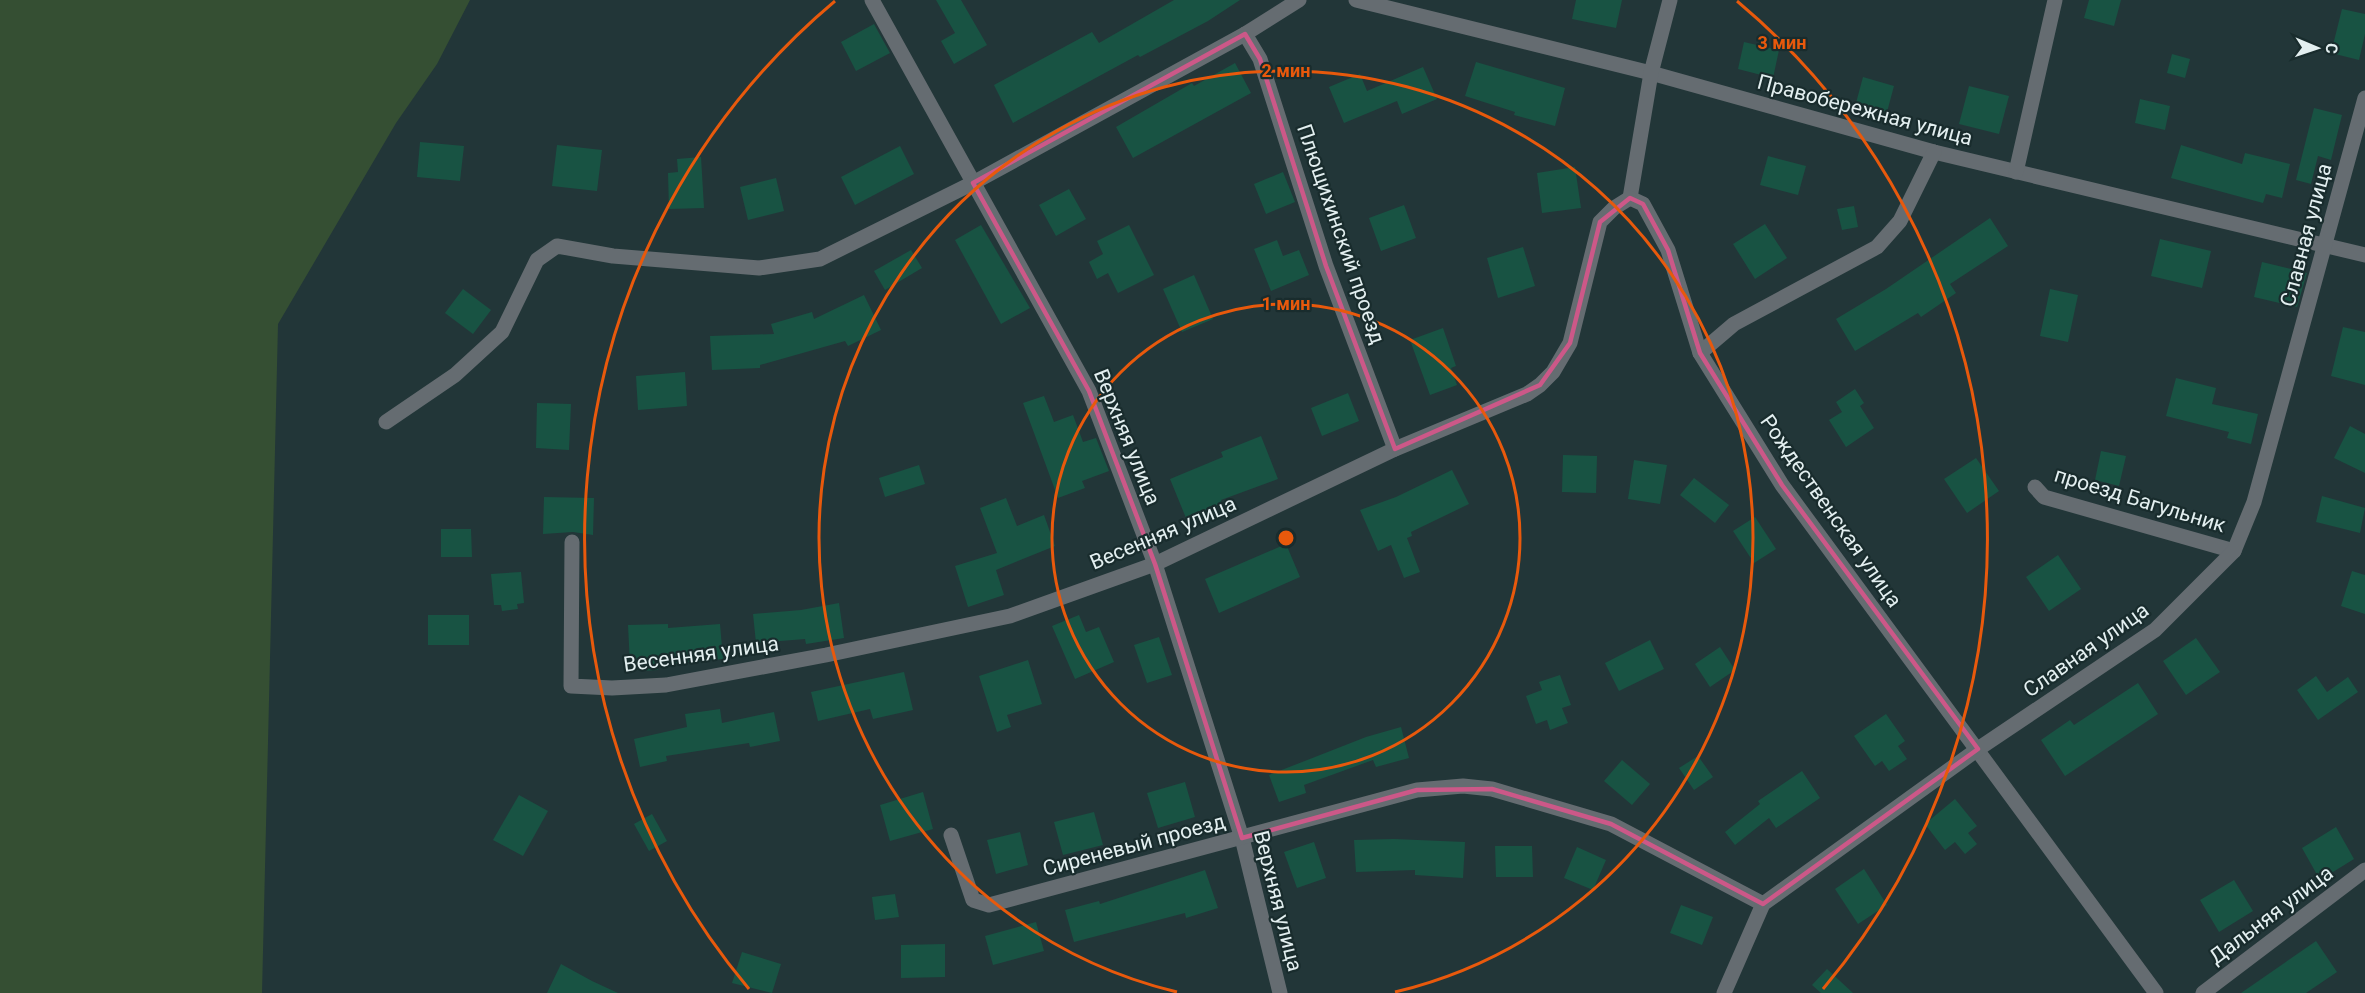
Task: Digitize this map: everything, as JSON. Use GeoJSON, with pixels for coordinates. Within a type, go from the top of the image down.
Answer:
{"type":"FeatureCollection","features":[{"type":"Feature","properties":{"kind":"street","name":"Верхняя улица"},"geometry":{"type":"LineString","coordinates":[[872,0],[1079,371],[1155,564],[1242,838],[1280,993]]}},
{"type":"Feature","properties":{"kind":"street"},"geometry":{"type":"LineString","coordinates":[[386,422],[455,375],[502,332],[537,260],[557,246],[613,256],[759,268],[820,259],[973,183],[1245,34],[1299,0]]}},
{"type":"Feature","properties":{"kind":"street","name":"Правобережная улица"},"geometry":{"type":"LineString","coordinates":[[1356,0],[1651,73],[1934,152],[2365,255]]}},
{"type":"Feature","properties":{"kind":"street"},"geometry":{"type":"LineString","coordinates":[[1629,198],[1651,73],[1670,0]]}},
{"type":"Feature","properties":{"kind":"street"},"geometry":{"type":"LineString","coordinates":[[2016,172],[2055,0]]}},
{"type":"Feature","properties":{"kind":"street","name":"Плющихинский проезд"},"geometry":{"type":"LineString","coordinates":[[1245,34],[1260,58],[1295,162],[1326,266],[1395,449]]}},
{"type":"Feature","properties":{"kind":"street","name":"Славная улица"},"geometry":{"type":"LineString","coordinates":[[1763,904],[1978,749],[2155,630],[2234,551],[2254,502],[2365,98]]}},
{"type":"Feature","properties":{"kind":"street"},"geometry":{"type":"LineString","coordinates":[[1701,353],[1734,324],[1877,247],[1900,221],[1934,152]]}},
{"type":"Feature","properties":{"kind":"street","name":"Весенняя улица"},"geometry":{"type":"LineString","coordinates":[[572,542],[572,686],[612,688],[666,685],[826,655],[1010,616],[1155,564],[1395,449],[1527,394],[1553,372],[1570,344],[1600,222],[1614,208],[1629,198]]}},
{"type":"Feature","properties":{"kind":"street","name":"Рождественская улица"},"geometry":{"type":"LineString","coordinates":[[1629,198],[1643,204],[1668,250],[1701,353],[1782,485],[2156,993]]}},
{"type":"Feature","properties":{"kind":"street","name":"проезд Багульник"},"geometry":{"type":"LineString","coordinates":[[2035,487],[2044,497],[2234,551]]}},
{"type":"Feature","properties":{"kind":"street","name":"Сиреневый проезд"},"geometry":{"type":"LineString","coordinates":[[951,835],[973,900],[989,904],[1417,790],[1463,786],[1492,789],[1611,824],[1763,904]]}},
{"type":"Feature","properties":{"kind":"street","name":"Дальняя улица"},"geometry":{"type":"LineString","coordinates":[[2203,993],[2365,870]]}},
{"type":"Feature","properties":{"kind":"street"},"geometry":{"type":"LineString","coordinates":[[1724,993],[1763,904]]}},
{"type":"Feature","properties":{"kind":"highlighted area"},"geometry":{"type":"Polygon","coordinates":[[[1245,34],[1260,59],[1326,266],[1395,449],[1540,385],[1570,343],[1600,222],[1630,198],[1643,204],[1668,250],[1700,353],[1782,485],[1978,749],[1763,904],[1611,824],[1492,789],[1417,790],[1242,838],[1155,564],[1089,391],[973,183],[1245,34]]]}},
{"type":"Feature","properties":{"kind":"green space"},"geometry":{"type":"Polygon","coordinates":[[[0,0],[470,0],[437,64],[396,123],[278,324],[262,993],[0,993],[0,0]]]}},
{"type":"Feature","properties":{"kind":"building"},"geometry":{"type":"Polygon","coordinates":[[[936,0],[961,0],[987,45],[954,64],[941,41],[955,33],[936,0]]]}},
{"type":"Feature","properties":{"kind":"building"},"geometry":{"type":"Polygon","coordinates":[[[1174,0],[1240,0],[1208,21],[1140,57],[1138,55],[1013,123],[994,85],[1092,32],[1099,43],[1174,0]]]}},
{"type":"Feature","properties":{"kind":"building"},"geometry":{"type":"Polygon","coordinates":[[[1576,0],[1622,0],[1616,28],[1572,19],[1576,0]]]}},
{"type":"Feature","properties":{"kind":"building"},"geometry":{"type":"Polygon","coordinates":[[[2089,0],[2121,0],[2114,26],[2084,18],[2089,0]]]}},
{"type":"Feature","properties":{"kind":"building"},"geometry":{"type":"Polygon","coordinates":[[[2342,9],[2365,14],[2365,34],[2359,60],[2331,53],[2342,9]]]}},
{"type":"Feature","properties":{"kind":"building"},"geometry":{"type":"Polygon","coordinates":[[[874,24],[890,53],[856,71],[841,42],[874,24]]]}},
{"type":"Feature","properties":{"kind":"building"},"geometry":{"type":"Polygon","coordinates":[[[1744,42],[1779,50],[1773,78],[1738,69],[1744,42]]]}},
{"type":"Feature","properties":{"kind":"building"},"geometry":{"type":"Polygon","coordinates":[[[2172,54],[2190,59],[2185,78],[2167,73],[2172,54]]]}},
{"type":"Feature","properties":{"kind":"building"},"geometry":{"type":"Polygon","coordinates":[[[1476,62],[1565,88],[1555,126],[1514,115],[1515,112],[1465,96],[1476,62]]]}},
{"type":"Feature","properties":{"kind":"building"},"geometry":{"type":"Polygon","coordinates":[[[1235,63],[1251,93],[1133,158],[1116,127],[1192,83],[1194,86],[1235,63]]]}},
{"type":"Feature","properties":{"kind":"building"},"geometry":{"type":"Polygon","coordinates":[[[1423,67],[1437,99],[1402,114],[1397,101],[1344,123],[1329,87],[1360,74],[1367,91],[1423,67]]]}},
{"type":"Feature","properties":{"kind":"building"},"geometry":{"type":"Polygon","coordinates":[[[1863,77],[1894,86],[1887,112],[1856,103],[1863,77]]]}},
{"type":"Feature","properties":{"kind":"building"},"geometry":{"type":"Polygon","coordinates":[[[1969,86],[2009,96],[1999,134],[1959,124],[1969,86]]]}},
{"type":"Feature","properties":{"kind":"building"},"geometry":{"type":"Polygon","coordinates":[[[2140,99],[2170,106],[2165,130],[2135,123],[2140,99]]]}},
{"type":"Feature","properties":{"kind":"building"},"geometry":{"type":"Polygon","coordinates":[[[2314,108],[2342,115],[2331,160],[2318,156],[2311,184],[2296,180],[2314,108]]]}},
{"type":"Feature","properties":{"kind":"building"},"geometry":{"type":"Polygon","coordinates":[[[420,142],[464,146],[460,181],[417,177],[420,142]]]}},
{"type":"Feature","properties":{"kind":"building"},"geometry":{"type":"Polygon","coordinates":[[[557,145],[602,150],[597,191],[552,186],[557,145]]]}},
{"type":"Feature","properties":{"kind":"building"},"geometry":{"type":"Polygon","coordinates":[[[2181,145],[2242,164],[2245,153],[2290,164],[2282,198],[2266,194],[2263,203],[2171,178],[2181,145]]]}},
{"type":"Feature","properties":{"kind":"building"},"geometry":{"type":"Polygon","coordinates":[[[900,146],[914,174],[855,205],[841,177],[900,146]]]}},
{"type":"Feature","properties":{"kind":"building"},"geometry":{"type":"Polygon","coordinates":[[[1768,156],[1806,166],[1798,195],[1760,185],[1768,156]]]}},
{"type":"Feature","properties":{"kind":"building"},"geometry":{"type":"Polygon","coordinates":[[[701,157],[704,208],[669,209],[668,173],[678,172],[677,159],[701,157]]]}},
{"type":"Feature","properties":{"kind":"building"},"geometry":{"type":"Polygon","coordinates":[[[1575,167],[1581,208],[1542,213],[1537,173],[1575,167]]]}},
{"type":"Feature","properties":{"kind":"building"},"geometry":{"type":"Polygon","coordinates":[[[1283,172],[1295,202],[1266,214],[1254,184],[1283,172]]]}},
{"type":"Feature","properties":{"kind":"building"},"geometry":{"type":"Polygon","coordinates":[[[776,178],[784,211],[748,220],[740,187],[776,178]]]}},
{"type":"Feature","properties":{"kind":"building"},"geometry":{"type":"Polygon","coordinates":[[[1069,189],[1086,219],[1056,236],[1039,205],[1069,189]]]}},
{"type":"Feature","properties":{"kind":"building"},"geometry":{"type":"Polygon","coordinates":[[[1404,205],[1416,238],[1381,251],[1369,218],[1404,205]]]}},
{"type":"Feature","properties":{"kind":"building"},"geometry":{"type":"Polygon","coordinates":[[[1854,206],[1858,227],[1842,230],[1837,209],[1854,206]]]}},
{"type":"Feature","properties":{"kind":"building"},"geometry":{"type":"Polygon","coordinates":[[[1990,218],[2008,246],[1950,284],[1956,293],[1921,317],[1918,313],[1855,351],[1836,319],[1886,289],[1990,218]]]}},
{"type":"Feature","properties":{"kind":"building"},"geometry":{"type":"Polygon","coordinates":[[[1765,224],[1787,258],[1755,279],[1733,244],[1765,224]]]}},
{"type":"Feature","properties":{"kind":"building"},"geometry":{"type":"Polygon","coordinates":[[[981,225],[1030,308],[1001,324],[955,240],[981,225]]]}},
{"type":"Feature","properties":{"kind":"building"},"geometry":{"type":"Polygon","coordinates":[[[1129,225],[1154,275],[1118,293],[1108,273],[1097,279],[1089,262],[1103,254],[1097,241],[1129,225]]]}},
{"type":"Feature","properties":{"kind":"building"},"geometry":{"type":"Polygon","coordinates":[[[2160,239],[2211,251],[2202,288],[2151,276],[2160,239]]]}},
{"type":"Feature","properties":{"kind":"building"},"geometry":{"type":"Polygon","coordinates":[[[1277,240],[1283,256],[1299,250],[1309,275],[1271,291],[1254,249],[1277,240]]]}},
{"type":"Feature","properties":{"kind":"building"},"geometry":{"type":"Polygon","coordinates":[[[1523,247],[1535,286],[1498,298],[1487,258],[1523,247]]]}},
{"type":"Feature","properties":{"kind":"building"},"geometry":{"type":"Polygon","coordinates":[[[911,250],[922,268],[885,290],[874,271],[911,250]]]}},
{"type":"Feature","properties":{"kind":"building"},"geometry":{"type":"Polygon","coordinates":[[[2262,262],[2307,273],[2297,307],[2254,297],[2262,262]]]}},
{"type":"Feature","properties":{"kind":"building"},"geometry":{"type":"Polygon","coordinates":[[[1194,275],[1213,319],[1182,332],[1163,289],[1194,275]]]}},
{"type":"Feature","properties":{"kind":"building"},"geometry":{"type":"Polygon","coordinates":[[[463,289],[491,310],[473,334],[445,313],[463,289]]]}},
{"type":"Feature","properties":{"kind":"building"},"geometry":{"type":"Polygon","coordinates":[[[2050,289],[2078,295],[2068,342],[2040,336],[2050,289]]]}},
{"type":"Feature","properties":{"kind":"building"},"geometry":{"type":"Polygon","coordinates":[[[864,295],[881,330],[848,346],[845,341],[760,365],[760,368],[712,370],[710,336],[774,334],[771,324],[812,312],[814,319],[864,295]]]}},
{"type":"Feature","properties":{"kind":"building"},"geometry":{"type":"Polygon","coordinates":[[[2343,327],[2365,332],[2365,385],[2331,376],[2343,327]]]}},
{"type":"Feature","properties":{"kind":"building"},"geometry":{"type":"Polygon","coordinates":[[[1443,328],[1456,366],[1451,368],[1457,385],[1430,395],[1410,340],[1443,328]]]}},
{"type":"Feature","properties":{"kind":"building"},"geometry":{"type":"Polygon","coordinates":[[[685,372],[687,406],[638,410],[636,376],[685,372]]]}},
{"type":"Feature","properties":{"kind":"building"},"geometry":{"type":"Polygon","coordinates":[[[2176,378],[2216,388],[2212,404],[2258,414],[2251,444],[2227,438],[2229,432],[2166,416],[2176,378]]]}},
{"type":"Feature","properties":{"kind":"building"},"geometry":{"type":"Polygon","coordinates":[[[1855,389],[1864,403],[1860,406],[1874,428],[1846,447],[1829,420],[1842,412],[1836,402],[1855,389]]]}},
{"type":"Feature","properties":{"kind":"building"},"geometry":{"type":"Polygon","coordinates":[[[1348,393],[1359,421],[1322,436],[1311,408],[1348,393]]]}},
{"type":"Feature","properties":{"kind":"building"},"geometry":{"type":"Polygon","coordinates":[[[1044,396],[1054,422],[1073,415],[1083,442],[1096,438],[1109,471],[1082,481],[1085,488],[1058,498],[1023,403],[1044,396]]]}},
{"type":"Feature","properties":{"kind":"building"},"geometry":{"type":"Polygon","coordinates":[[[537,403],[571,404],[569,450],[536,448],[537,403]]]}},
{"type":"Feature","properties":{"kind":"building"},"geometry":{"type":"Polygon","coordinates":[[[2350,426],[2365,434],[2365,473],[2334,458],[2350,426]]]}},
{"type":"Feature","properties":{"kind":"building"},"geometry":{"type":"Polygon","coordinates":[[[1261,436],[1278,479],[1221,500],[1222,503],[1186,518],[1170,479],[1223,457],[1221,452],[1261,436]]]}},
{"type":"Feature","properties":{"kind":"building"},"geometry":{"type":"Polygon","coordinates":[[[2101,451],[2126,456],[2119,486],[2095,480],[2101,451]]]}},
{"type":"Feature","properties":{"kind":"building"},"geometry":{"type":"Polygon","coordinates":[[[1563,455],[1597,456],[1596,493],[1562,492],[1563,455]]]}},
{"type":"Feature","properties":{"kind":"building"},"geometry":{"type":"Polygon","coordinates":[[[1976,458],[1999,491],[1967,513],[1944,479],[1976,458]]]}},
{"type":"Feature","properties":{"kind":"building"},"geometry":{"type":"Polygon","coordinates":[[[1634,460],[1667,465],[1660,504],[1628,499],[1634,460]]]}},
{"type":"Feature","properties":{"kind":"building"},"geometry":{"type":"Polygon","coordinates":[[[919,465],[925,484],[885,497],[879,478],[919,465]]]}},
{"type":"Feature","properties":{"kind":"building"},"geometry":{"type":"Polygon","coordinates":[[[1452,470],[1469,504],[1411,532],[1412,536],[1407,538],[1420,572],[1404,578],[1391,545],[1378,551],[1360,510],[1396,497],[1452,470]]]}},
{"type":"Feature","properties":{"kind":"building"},"geometry":{"type":"Polygon","coordinates":[[[1694,478],[1729,505],[1715,523],[1680,495],[1694,478]]]}},
{"type":"Feature","properties":{"kind":"building"},"geometry":{"type":"Polygon","coordinates":[[[2322,496],[2365,508],[2360,533],[2316,522],[2322,496]]]}},
{"type":"Feature","properties":{"kind":"building"},"geometry":{"type":"Polygon","coordinates":[[[544,497],[594,498],[593,535],[573,532],[543,534],[544,497]]]}},
{"type":"Feature","properties":{"kind":"building"},"geometry":{"type":"Polygon","coordinates":[[[1006,498],[1017,526],[1044,515],[1055,546],[996,570],[1004,595],[968,607],[955,566],[997,553],[980,508],[1006,498]]]}},
{"type":"Feature","properties":{"kind":"building"},"geometry":{"type":"Polygon","coordinates":[[[1755,517],[1776,549],[1754,563],[1733,531],[1755,517]]]}},
{"type":"Feature","properties":{"kind":"building"},"geometry":{"type":"Polygon","coordinates":[[[441,529],[471,529],[472,557],[441,557],[441,529]]]}},
{"type":"Feature","properties":{"kind":"building"},"geometry":{"type":"Polygon","coordinates":[[[1286,544],[1300,577],[1219,613],[1205,579],[1286,544]]]}},
{"type":"Feature","properties":{"kind":"building"},"geometry":{"type":"Polygon","coordinates":[[[2058,555],[2081,589],[2049,611],[2026,577],[2058,555]]]}},
{"type":"Feature","properties":{"kind":"building"},"geometry":{"type":"Polygon","coordinates":[[[2352,571],[2365,575],[2365,614],[2341,606],[2352,571]]]}},
{"type":"Feature","properties":{"kind":"building"},"geometry":{"type":"Polygon","coordinates":[[[521,572],[524,603],[517,604],[518,609],[502,611],[501,605],[494,605],[491,574],[521,572]]]}},
{"type":"Feature","properties":{"kind":"building"},"geometry":{"type":"Polygon","coordinates":[[[839,603],[844,638],[806,644],[805,639],[756,643],[753,614],[801,610],[839,603]]]}},
{"type":"Feature","properties":{"kind":"building"},"geometry":{"type":"Polygon","coordinates":[[[428,615],[469,615],[469,645],[428,645],[428,615]]]}},
{"type":"Feature","properties":{"kind":"building"},"geometry":{"type":"Polygon","coordinates":[[[1079,615],[1086,632],[1099,627],[1114,662],[1075,679],[1052,626],[1079,615]]]}},
{"type":"Feature","properties":{"kind":"building"},"geometry":{"type":"Polygon","coordinates":[[[668,624],[668,628],[720,624],[723,659],[657,665],[658,670],[639,671],[638,664],[630,665],[628,625],[668,624]]]}},
{"type":"Feature","properties":{"kind":"building"},"geometry":{"type":"Polygon","coordinates":[[[1159,637],[1172,675],[1147,683],[1134,645],[1159,637]]]}},
{"type":"Feature","properties":{"kind":"building"},"geometry":{"type":"Polygon","coordinates":[[[2196,638],[2220,672],[2186,695],[2163,661],[2196,638]]]}},
{"type":"Feature","properties":{"kind":"building"},"geometry":{"type":"Polygon","coordinates":[[[1650,640],[1664,669],[1619,691],[1605,663],[1650,640]]]}},
{"type":"Feature","properties":{"kind":"building"},"geometry":{"type":"Polygon","coordinates":[[[1720,647],[1735,670],[1710,687],[1695,664],[1720,647]]]}},
{"type":"Feature","properties":{"kind":"building"},"geometry":{"type":"Polygon","coordinates":[[[1028,660],[1042,704],[1007,715],[1011,727],[997,732],[979,676],[1028,660]]]}},
{"type":"Feature","properties":{"kind":"building"},"geometry":{"type":"Polygon","coordinates":[[[904,672],[913,710],[873,719],[870,709],[818,721],[811,692],[904,672]]]}},
{"type":"Feature","properties":{"kind":"building"},"geometry":{"type":"Polygon","coordinates":[[[1560,675],[1571,705],[1562,708],[1568,723],[1550,730],[1547,720],[1536,724],[1526,696],[1542,690],[1539,682],[1560,675]]]}},
{"type":"Feature","properties":{"kind":"building"},"geometry":{"type":"Polygon","coordinates":[[[2316,676],[2327,692],[2348,677],[2358,692],[2318,720],[2297,690],[2316,676]]]}},
{"type":"Feature","properties":{"kind":"building"},"geometry":{"type":"Polygon","coordinates":[[[2138,683],[2158,714],[2065,776],[2041,740],[2070,720],[2074,725],[2138,683]]]}},
{"type":"Feature","properties":{"kind":"building"},"geometry":{"type":"Polygon","coordinates":[[[720,709],[722,723],[774,712],[780,741],[750,747],[749,743],[666,756],[667,761],[640,767],[634,739],[687,727],[685,714],[720,709]]]}},
{"type":"Feature","properties":{"kind":"building"},"geometry":{"type":"Polygon","coordinates":[[[1886,714],[1905,741],[1898,746],[1907,759],[1889,771],[1882,761],[1875,766],[1854,736],[1886,714]]]}},
{"type":"Feature","properties":{"kind":"building"},"geometry":{"type":"Polygon","coordinates":[[[1401,727],[1409,758],[1376,767],[1373,760],[1304,785],[1306,793],[1279,802],[1269,775],[1366,737],[1401,727]]]}},
{"type":"Feature","properties":{"kind":"building"},"geometry":{"type":"Polygon","coordinates":[[[1698,756],[1713,777],[1694,790],[1679,768],[1698,756]]]}},
{"type":"Feature","properties":{"kind":"building"},"geometry":{"type":"Polygon","coordinates":[[[1622,760],[1650,784],[1632,805],[1604,781],[1622,760]]]}},
{"type":"Feature","properties":{"kind":"building"},"geometry":{"type":"Polygon","coordinates":[[[1802,771],[1820,798],[1776,828],[1769,818],[1735,845],[1725,832],[1760,804],[1758,801],[1802,771]]]}},
{"type":"Feature","properties":{"kind":"building"},"geometry":{"type":"Polygon","coordinates":[[[1185,782],[1195,817],[1158,828],[1147,793],[1185,782]]]}},
{"type":"Feature","properties":{"kind":"building"},"geometry":{"type":"Polygon","coordinates":[[[923,792],[933,829],[890,841],[880,805],[923,792]]]}},
{"type":"Feature","properties":{"kind":"building"},"geometry":{"type":"Polygon","coordinates":[[[519,795],[548,811],[523,856],[493,840],[519,795]]]}},
{"type":"Feature","properties":{"kind":"building"},"geometry":{"type":"Polygon","coordinates":[[[1955,799],[1977,826],[1968,833],[1977,844],[1965,854],[1955,842],[1945,850],[1925,824],[1955,799]]]}},
{"type":"Feature","properties":{"kind":"building"},"geometry":{"type":"Polygon","coordinates":[[[1094,812],[1103,845],[1063,855],[1054,822],[1094,812]]]}},
{"type":"Feature","properties":{"kind":"building"},"geometry":{"type":"Polygon","coordinates":[[[652,814],[667,841],[649,851],[634,824],[652,814]]]}},
{"type":"Feature","properties":{"kind":"building"},"geometry":{"type":"Polygon","coordinates":[[[2336,827],[2354,859],[2320,880],[2302,848],[2336,827]]]}},
{"type":"Feature","properties":{"kind":"building"},"geometry":{"type":"Polygon","coordinates":[[[1020,832],[1028,865],[996,874],[987,840],[1020,832]]]}},
{"type":"Feature","properties":{"kind":"building"},"geometry":{"type":"Polygon","coordinates":[[[1354,840],[1465,842],[1463,878],[1415,875],[1415,870],[1356,872],[1354,840]]]}},
{"type":"Feature","properties":{"kind":"building"},"geometry":{"type":"Polygon","coordinates":[[[1314,842],[1326,878],[1297,888],[1284,852],[1314,842]]]}},
{"type":"Feature","properties":{"kind":"building"},"geometry":{"type":"Polygon","coordinates":[[[1495,846],[1532,846],[1533,877],[1496,877],[1495,846]]]}},
{"type":"Feature","properties":{"kind":"building"},"geometry":{"type":"Polygon","coordinates":[[[1577,847],[1606,860],[1593,890],[1564,878],[1577,847]]]}},
{"type":"Feature","properties":{"kind":"building"},"geometry":{"type":"Polygon","coordinates":[[[1864,869],[1887,905],[1858,924],[1835,889],[1864,869]]]}},
{"type":"Feature","properties":{"kind":"building"},"geometry":{"type":"Polygon","coordinates":[[[1205,870],[1218,908],[1186,918],[1185,913],[1074,942],[1065,910],[1099,901],[1100,904],[1205,870]]]}},
{"type":"Feature","properties":{"kind":"building"},"geometry":{"type":"Polygon","coordinates":[[[2234,880],[2253,911],[2219,932],[2200,900],[2234,880]]]}},
{"type":"Feature","properties":{"kind":"building"},"geometry":{"type":"Polygon","coordinates":[[[895,894],[899,917],[875,920],[872,897],[895,894]]]}},
{"type":"Feature","properties":{"kind":"building"},"geometry":{"type":"Polygon","coordinates":[[[1681,905],[1713,917],[1702,945],[1670,933],[1681,905]]]}},
{"type":"Feature","properties":{"kind":"building"},"geometry":{"type":"Polygon","coordinates":[[[1036,922],[1044,951],[993,965],[985,936],[1036,922]]]}},
{"type":"Feature","properties":{"kind":"building"},"geometry":{"type":"Polygon","coordinates":[[[2316,941],[2337,972],[2306,993],[2241,993],[2316,941]]]}},
{"type":"Feature","properties":{"kind":"building"},"geometry":{"type":"Polygon","coordinates":[[[945,944],[945,977],[901,978],[901,945],[945,944]]]}},
{"type":"Feature","properties":{"kind":"building"},"geometry":{"type":"Polygon","coordinates":[[[742,952],[781,964],[772,993],[732,983],[742,952]]]}},
{"type":"Feature","properties":{"kind":"building"},"geometry":{"type":"Polygon","coordinates":[[[561,964],[592,981],[618,993],[547,993],[561,964]]]}},
{"type":"Feature","properties":{"kind":"building"},"geometry":{"type":"Polygon","coordinates":[[[1827,969],[1853,993],[1821,993],[1812,985],[1827,969]]]}}]}
